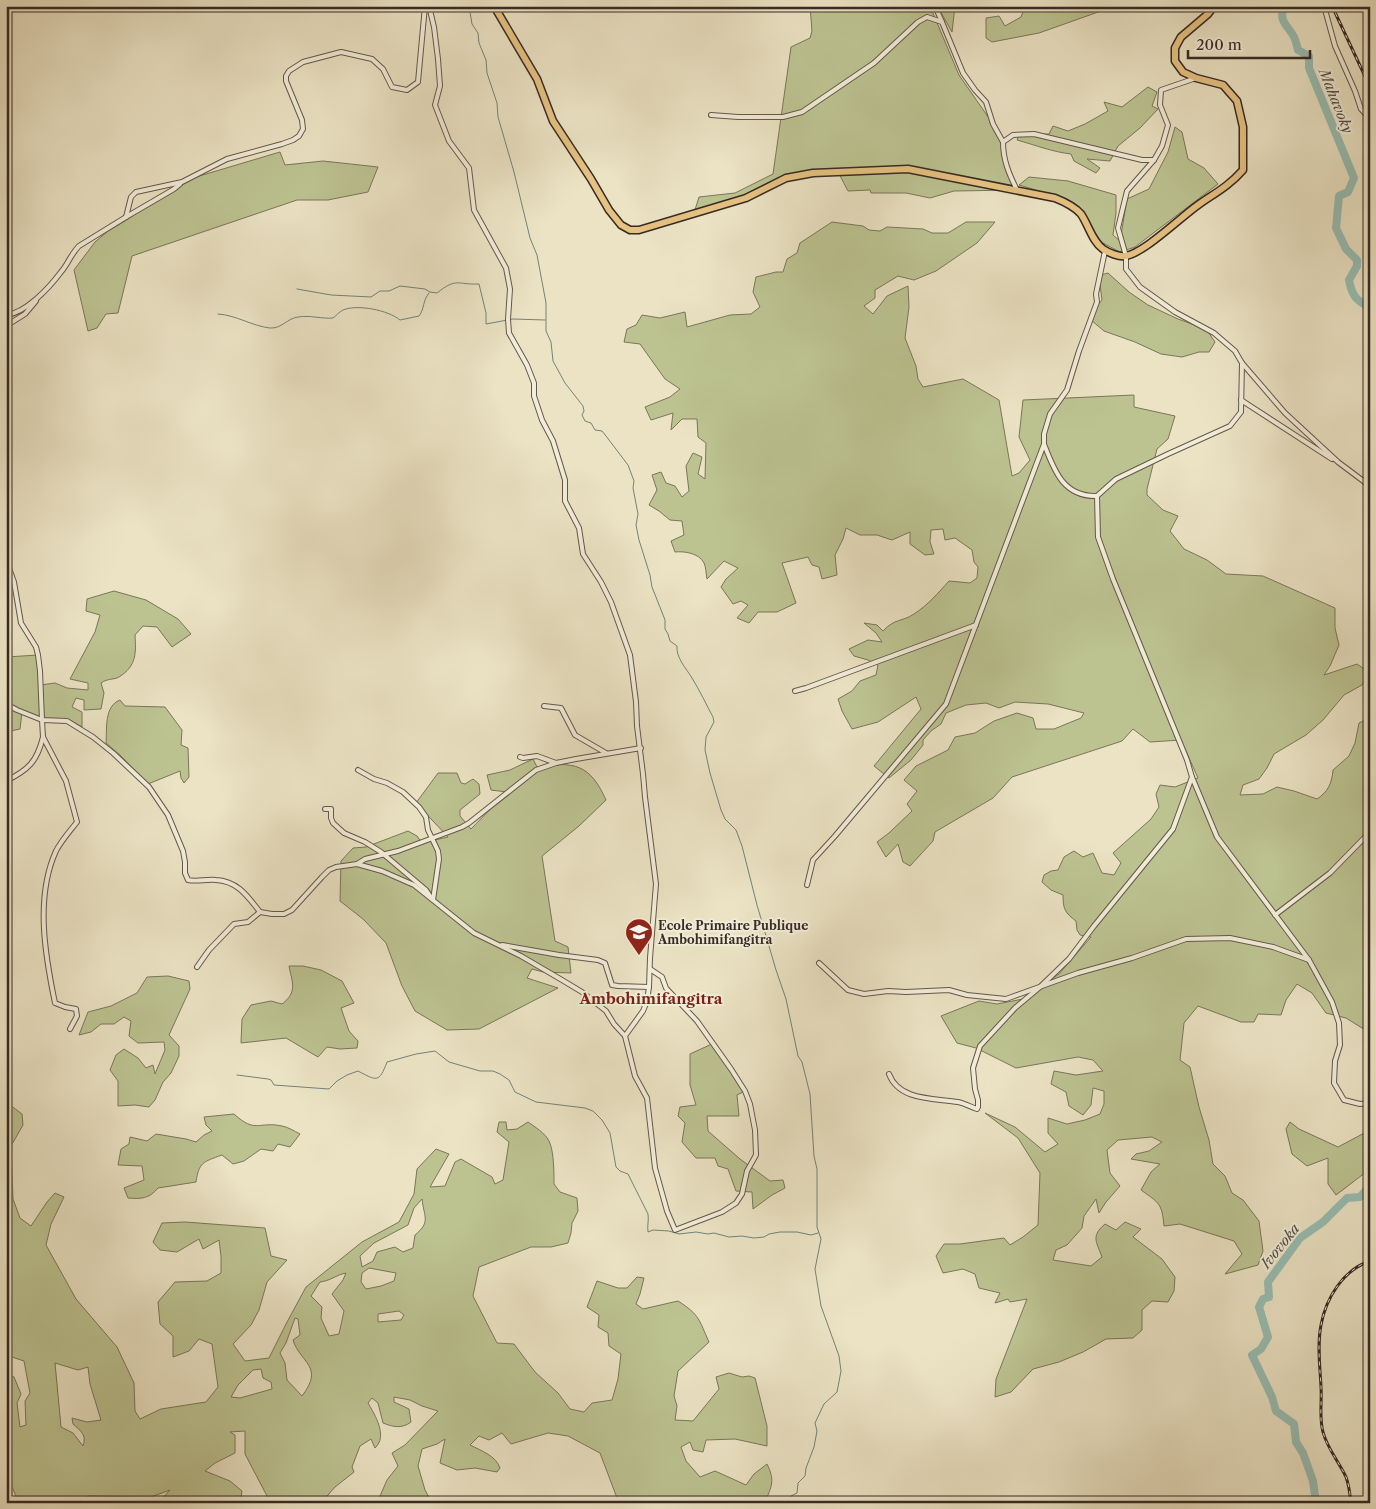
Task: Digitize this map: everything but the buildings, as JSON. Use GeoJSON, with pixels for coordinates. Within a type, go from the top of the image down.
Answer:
{"type":"FeatureCollection","features":[{"type":"Feature","properties":{"kind":"main road"},"geometry":{"type":"LineString","coordinates":[[494,6],[537,78],[553,120],[609,210],[621,225],[630,230],[639,230],[746,198],[786,178],[813,174],[908,169],[1055,198],[1070,204],[1080,214],[1096,243],[1105,251],[1126,256],[1143,248],[1197,206],[1223,190],[1243,170],[1244,127],[1237,101],[1223,84],[1196,78],[1183,72],[1175,61],[1175,48],[1181,37],[1208,14],[1214,6]]}},
{"type":"Feature","properties":{"kind":"street"},"geometry":{"type":"LineString","coordinates":[[6,315],[23,310],[62,271],[73,252],[79,246],[126,216],[174,189],[182,182],[227,159],[282,144],[299,136],[303,128],[302,120],[286,81],[286,76],[289,71],[303,62],[341,52],[372,58],[383,69],[392,87],[408,90],[418,82],[427,6]]}},
{"type":"Feature","properties":{"kind":"street"},"geometry":{"type":"LineString","coordinates":[[427,6],[434,27],[438,59],[440,86],[435,105],[449,141],[469,168],[474,210],[506,268],[510,290],[509,333],[527,365],[534,383],[534,396],[542,420],[553,441],[565,480],[565,501],[579,528],[582,554],[601,582],[611,602],[630,655],[656,884],[647,1001],[643,1011],[625,1036]]}},
{"type":"Feature","properties":{"kind":"street"},"geometry":{"type":"LineString","coordinates":[[935,6],[962,73],[986,102],[1003,142],[1003,156],[1008,172],[1018,190]]}},
{"type":"Feature","properties":{"kind":"street"},"geometry":{"type":"LineString","coordinates":[[1324,6],[1335,46],[1361,109],[1370,119]]}},
{"type":"Feature","properties":{"kind":"street"},"geometry":{"type":"LineString","coordinates":[[711,115],[783,116],[802,112],[874,63],[918,22],[927,17],[942,22]]}},
{"type":"Feature","properties":{"kind":"street"},"geometry":{"type":"LineString","coordinates":[[1196,78],[1160,90],[1160,104],[1168,125],[1162,146],[1154,160],[1127,191],[1118,228],[1126,256],[1126,269],[1140,287],[1175,312],[1214,333],[1236,351],[1242,364],[1284,413],[1338,462],[1370,486]]}},
{"type":"Feature","properties":{"kind":"street"},"geometry":{"type":"LineString","coordinates":[[1003,142],[1013,135],[1034,134],[1142,160],[1154,160]]}},
{"type":"Feature","properties":{"kind":"street"},"geometry":{"type":"LineString","coordinates":[[126,216],[131,197],[136,192],[182,182]]}},
{"type":"Feature","properties":{"kind":"street"},"geometry":{"type":"LineString","coordinates":[[807,885],[813,860],[946,704],[1044,444],[1044,434],[1050,414],[1067,390],[1097,302],[1096,294],[1105,251]]}},
{"type":"Feature","properties":{"kind":"street"},"geometry":{"type":"LineString","coordinates":[[6,328],[25,314],[44,290]]}},
{"type":"Feature","properties":{"kind":"street"},"geometry":{"type":"LineString","coordinates":[[1044,444],[1055,472],[1072,491],[1087,496],[1097,496],[1116,479],[1230,426],[1241,412],[1242,364]]}},
{"type":"Feature","properties":{"kind":"street"},"geometry":{"type":"LineString","coordinates":[[1242,400],[1313,448],[1338,462]]}},
{"type":"Feature","properties":{"kind":"street"},"geometry":{"type":"LineString","coordinates":[[1097,496],[1098,536],[1112,580],[1217,837],[1309,960],[1332,1002],[1339,1023],[1340,1045],[1335,1061],[1334,1083],[1344,1100],[1360,1104],[1370,1102]]}},
{"type":"Feature","properties":{"kind":"street"},"geometry":{"type":"LineString","coordinates":[[6,560],[14,582],[21,623],[36,647],[38,655],[43,737],[35,759],[23,772],[6,781]]}},
{"type":"Feature","properties":{"kind":"street"},"geometry":{"type":"LineString","coordinates":[[795,691],[976,625]]}},
{"type":"Feature","properties":{"kind":"street"},"geometry":{"type":"LineString","coordinates":[[6,704],[42,720],[67,721],[93,737],[113,753],[149,787],[168,815],[183,851],[186,862],[185,873],[188,880],[195,882],[218,880],[228,882],[248,895],[260,912],[284,914],[292,910],[329,870],[336,867],[358,864],[382,871],[414,885],[474,933],[554,974],[582,992],[606,1011],[625,1036],[635,1076],[647,1098],[655,1168],[674,1230],[726,1210],[736,1203],[742,1194],[747,1171],[756,1155],[755,1130],[750,1104],[745,1091],[703,1028],[666,988],[662,977],[650,969]]}},
{"type":"Feature","properties":{"kind":"street"},"geometry":{"type":"LineString","coordinates":[[544,706],[561,708],[575,734],[607,753]]}},
{"type":"Feature","properties":{"kind":"street"},"geometry":{"type":"LineString","coordinates":[[43,737],[66,781],[77,822],[57,850],[47,877],[43,916],[49,975],[55,1003],[65,1007],[76,1008],[77,1016],[70,1029]]}},
{"type":"Feature","properties":{"kind":"street"},"geometry":{"type":"LineString","coordinates":[[358,864],[366,859],[433,839],[469,823],[536,770],[556,763],[641,748]]}},
{"type":"Feature","properties":{"kind":"street"},"geometry":{"type":"LineString","coordinates":[[520,757],[537,756],[556,763]]}},
{"type":"Feature","properties":{"kind":"street"},"geometry":{"type":"LineString","coordinates":[[358,770],[403,792],[419,807],[426,817],[428,830],[438,851],[433,900]]}},
{"type":"Feature","properties":{"kind":"street"},"geometry":{"type":"LineString","coordinates":[[889,1074],[897,1088],[907,1093],[934,1100],[960,1102],[977,1110],[978,1100],[974,1068],[980,1046],[1015,1008],[1040,988],[1069,959],[1173,829],[1192,777]]}},
{"type":"Feature","properties":{"kind":"street"},"geometry":{"type":"LineString","coordinates":[[324,809],[331,809],[333,823],[344,833],[365,842],[384,855],[426,890],[433,900]]}},
{"type":"Feature","properties":{"kind":"street"},"geometry":{"type":"LineString","coordinates":[[1274,915],[1330,874],[1370,832]]}},
{"type":"Feature","properties":{"kind":"street"},"geometry":{"type":"LineString","coordinates":[[198,967],[209,950],[234,924],[248,922],[260,912]]}},
{"type":"Feature","properties":{"kind":"street"},"geometry":{"type":"LineString","coordinates":[[819,963],[848,990],[864,994],[888,991],[949,990],[967,995],[1006,999],[1078,973],[1132,958],[1186,939],[1230,938],[1273,947],[1309,960]]}},
{"type":"Feature","properties":{"kind":"street"},"geometry":{"type":"LineString","coordinates":[[497,944],[598,960],[605,963],[612,985],[649,987]]}},
{"type":"Feature","properties":{"kind":"green space"},"geometry":{"type":"Polygon","coordinates":[[[810,6],[930,6],[959,75],[993,124],[1003,142],[1008,172],[1018,190],[954,191],[930,198],[906,193],[871,193],[870,190],[848,191],[838,172],[813,173],[694,213],[699,197],[735,193],[773,174],[791,47],[810,38],[812,31],[810,6]]]}},
{"type":"Feature","properties":{"kind":"green space"},"geometry":{"type":"Polygon","coordinates":[[[937,6],[955,6],[952,32],[939,9],[937,6]]]}},
{"type":"Feature","properties":{"kind":"green space"},"geometry":{"type":"Polygon","coordinates":[[[1025,6],[1103,6],[1101,11],[1039,33],[992,42],[986,38],[986,18],[999,16],[1005,26],[1021,17],[1025,6]]]}},
{"type":"Feature","properties":{"kind":"green space"},"geometry":{"type":"Polygon","coordinates":[[[1148,87],[1157,92],[1152,106],[1158,109],[1140,128],[1118,146],[1110,161],[1087,159],[1100,168],[1096,173],[1074,161],[1071,154],[1017,140],[1019,135],[1049,134],[1053,126],[1068,131],[1108,111],[1104,102],[1122,107],[1148,87]]]}},
{"type":"Feature","properties":{"kind":"green space"},"geometry":{"type":"Polygon","coordinates":[[[1175,127],[1182,132],[1188,159],[1204,168],[1218,184],[1135,247],[1120,252],[1101,242],[1082,211],[1069,200],[1019,185],[1029,177],[1068,181],[1116,195],[1113,235],[1120,241],[1127,199],[1149,189],[1168,152],[1175,127]]]}},
{"type":"Feature","properties":{"kind":"green space"},"geometry":{"type":"Polygon","coordinates":[[[280,152],[285,165],[323,161],[378,167],[368,192],[328,200],[297,200],[132,256],[118,313],[106,314],[97,328],[88,331],[74,270],[95,242],[108,231],[154,201],[196,177],[280,152]]]}},
{"type":"Feature","properties":{"kind":"green space"},"geometry":{"type":"Polygon","coordinates":[[[832,222],[863,226],[869,230],[880,231],[887,227],[923,229],[932,233],[948,233],[966,222],[995,222],[977,243],[936,271],[914,280],[898,276],[875,290],[875,298],[864,306],[873,314],[887,296],[908,286],[909,307],[905,338],[916,366],[918,379],[923,387],[963,379],[999,400],[1012,476],[1019,473],[1030,460],[1019,437],[1023,400],[1134,395],[1134,407],[1175,416],[1168,439],[1157,449],[1147,489],[1147,495],[1163,510],[1178,516],[1170,531],[1184,549],[1207,560],[1226,574],[1263,576],[1335,608],[1335,628],[1339,645],[1324,675],[1357,664],[1370,673],[1362,685],[1344,695],[1323,720],[1306,735],[1274,754],[1259,779],[1243,785],[1240,795],[1263,794],[1277,787],[1317,799],[1329,787],[1333,770],[1349,756],[1355,743],[1359,723],[1370,718],[1370,1029],[1362,1028],[1346,1018],[1326,1013],[1312,993],[1297,984],[1286,1000],[1281,1015],[1258,1014],[1254,1022],[1241,1022],[1198,1006],[1184,1023],[1180,1060],[1190,1067],[1209,1140],[1213,1164],[1225,1176],[1232,1193],[1243,1200],[1259,1221],[1263,1251],[1258,1265],[1225,1274],[1242,1254],[1234,1241],[1180,1224],[1164,1226],[1161,1208],[1141,1190],[1151,1172],[1160,1164],[1131,1159],[1136,1154],[1149,1151],[1162,1142],[1152,1137],[1118,1140],[1107,1150],[1110,1173],[1120,1186],[1099,1213],[1096,1199],[1084,1216],[1082,1228],[1067,1245],[1056,1250],[1053,1260],[1091,1266],[1102,1257],[1096,1239],[1096,1235],[1101,1228],[1105,1224],[1116,1230],[1125,1222],[1141,1229],[1133,1237],[1162,1259],[1175,1277],[1174,1291],[1168,1302],[1152,1301],[1142,1310],[1142,1330],[1133,1338],[1106,1339],[1083,1352],[1059,1362],[1033,1369],[1011,1392],[995,1397],[996,1379],[1027,1299],[1010,1302],[1008,1299],[995,1303],[1000,1293],[979,1288],[975,1274],[963,1269],[943,1273],[936,1256],[944,1244],[960,1244],[1004,1238],[1010,1245],[1038,1225],[1040,1173],[1018,1138],[985,1113],[1015,1127],[1045,1152],[1058,1144],[1048,1133],[1048,1118],[1067,1124],[1085,1120],[1100,1114],[1104,1104],[1104,1091],[1093,1088],[1091,1105],[1083,1115],[1069,1106],[1066,1092],[1051,1084],[1054,1071],[1076,1075],[1103,1071],[1093,1060],[1078,1057],[1016,1068],[976,1048],[957,1043],[941,1016],[979,1001],[997,1004],[1023,999],[1059,974],[1091,937],[1080,935],[1077,930],[1076,921],[1065,910],[1063,895],[1051,890],[1042,882],[1044,875],[1058,870],[1064,857],[1074,851],[1083,857],[1093,853],[1102,873],[1114,875],[1121,863],[1113,853],[1151,819],[1159,807],[1156,794],[1160,785],[1175,787],[1198,778],[1181,740],[1150,742],[1133,729],[1122,741],[1012,777],[993,798],[935,832],[933,841],[910,866],[903,862],[898,844],[886,857],[877,842],[912,811],[907,804],[917,791],[904,780],[916,766],[948,750],[955,737],[975,733],[994,721],[1017,713],[1033,718],[1036,729],[1054,729],[1081,718],[1084,713],[1048,704],[1015,702],[999,708],[986,703],[966,705],[946,713],[941,724],[923,740],[923,745],[911,760],[889,778],[874,766],[921,709],[916,697],[878,722],[852,729],[838,699],[852,691],[860,681],[876,675],[878,665],[854,656],[849,649],[868,640],[882,642],[876,633],[864,623],[877,625],[883,631],[891,624],[919,610],[933,599],[949,581],[970,583],[977,578],[978,567],[974,562],[972,550],[955,538],[945,540],[943,529],[931,530],[930,542],[934,554],[925,555],[910,544],[910,532],[892,540],[877,535],[860,535],[846,528],[835,555],[837,575],[822,579],[819,567],[812,565],[808,557],[782,563],[796,603],[777,612],[758,612],[749,623],[737,618],[748,605],[741,601],[733,604],[721,587],[726,579],[738,568],[724,561],[707,579],[705,565],[699,557],[687,552],[675,552],[671,541],[684,535],[682,521],[670,520],[649,505],[657,490],[652,475],[661,472],[666,483],[675,486],[682,497],[689,491],[686,466],[693,453],[702,457],[698,474],[705,479],[706,443],[698,437],[697,419],[682,419],[671,430],[673,413],[651,420],[645,407],[670,397],[680,389],[665,379],[640,344],[624,342],[627,329],[636,325],[642,315],[660,318],[685,312],[687,327],[730,315],[751,314],[760,307],[753,292],[756,277],[783,272],[787,259],[797,253],[800,243],[832,222]]]}},
{"type":"Feature","properties":{"kind":"green space"},"geometry":{"type":"Polygon","coordinates":[[[1108,273],[1129,292],[1148,305],[1206,329],[1215,342],[1209,352],[1199,352],[1182,357],[1161,354],[1104,331],[1091,320],[1102,300],[1101,275],[1108,273]]]}},
{"type":"Feature","properties":{"kind":"green space"},"geometry":{"type":"Polygon","coordinates":[[[114,591],[146,600],[178,619],[191,634],[172,647],[157,627],[143,626],[135,635],[135,653],[129,668],[119,677],[101,683],[104,693],[101,709],[84,710],[84,700],[76,698],[72,707],[82,712],[82,727],[70,720],[48,720],[22,712],[20,729],[6,732],[6,657],[38,655],[40,685],[55,683],[67,688],[88,690],[88,683],[70,679],[95,632],[100,615],[86,611],[87,599],[114,591]]]}},
{"type":"Feature","properties":{"kind":"green space"},"geometry":{"type":"Polygon","coordinates":[[[120,700],[125,706],[165,707],[182,730],[181,745],[188,748],[189,777],[184,783],[180,771],[148,784],[106,743],[107,718],[111,707],[120,700]]]}},
{"type":"Feature","properties":{"kind":"green space"},"geometry":{"type":"Polygon","coordinates":[[[533,759],[537,767],[571,765],[587,772],[594,779],[606,800],[579,826],[542,856],[555,941],[568,947],[571,973],[543,972],[532,969],[527,978],[558,988],[479,1029],[447,1030],[415,1011],[402,986],[386,943],[363,919],[340,901],[341,861],[353,848],[366,847],[408,831],[417,836],[422,843],[448,837],[416,803],[438,773],[457,773],[461,783],[465,784],[473,779],[479,784],[480,794],[460,810],[460,816],[471,829],[507,792],[491,790],[487,775],[510,770],[533,759]]]}},
{"type":"Feature","properties":{"kind":"green space"},"geometry":{"type":"Polygon","coordinates":[[[289,966],[303,966],[321,970],[342,981],[354,1003],[341,1008],[349,1031],[358,1041],[357,1048],[340,1049],[327,1047],[318,1057],[286,1038],[241,1043],[242,1019],[251,1005],[271,1001],[282,1004],[287,1000],[293,986],[289,966]]]}},
{"type":"Feature","properties":{"kind":"green space"},"geometry":{"type":"Polygon","coordinates":[[[168,976],[189,981],[190,989],[169,1035],[179,1046],[179,1056],[171,1073],[163,1082],[155,1100],[149,1107],[135,1105],[118,1106],[118,1081],[110,1070],[116,1055],[124,1049],[138,1058],[146,1068],[153,1065],[155,1074],[165,1050],[164,1042],[138,1043],[129,1036],[131,1021],[124,1017],[114,1024],[101,1024],[91,1032],[79,1035],[88,1012],[111,1006],[137,993],[147,977],[168,976]]]}},
{"type":"Feature","properties":{"kind":"green space"},"geometry":{"type":"Polygon","coordinates":[[[714,1043],[745,1091],[737,1095],[739,1116],[707,1116],[708,1131],[740,1159],[770,1181],[783,1180],[785,1188],[753,1209],[752,1192],[736,1191],[728,1169],[718,1166],[715,1158],[696,1158],[682,1142],[685,1123],[678,1116],[680,1107],[696,1105],[690,1085],[690,1054],[714,1043]]]}},
{"type":"Feature","properties":{"kind":"green space"},"geometry":{"type":"Polygon","coordinates":[[[6,1102],[22,1114],[23,1125],[11,1146],[13,1199],[20,1218],[31,1226],[55,1193],[64,1197],[51,1224],[46,1245],[76,1299],[117,1347],[134,1383],[135,1411],[140,1419],[161,1409],[206,1402],[218,1387],[212,1344],[199,1339],[189,1351],[173,1357],[173,1336],[160,1324],[158,1302],[175,1282],[207,1281],[221,1273],[219,1240],[203,1249],[199,1239],[177,1252],[160,1250],[153,1242],[162,1223],[185,1222],[265,1228],[271,1256],[287,1260],[267,1282],[259,1310],[251,1325],[233,1344],[245,1361],[269,1358],[306,1287],[362,1242],[399,1222],[414,1194],[417,1169],[436,1149],[449,1154],[430,1187],[445,1186],[455,1162],[461,1159],[492,1177],[495,1184],[503,1180],[509,1142],[497,1132],[499,1122],[506,1122],[507,1130],[517,1129],[528,1122],[549,1141],[553,1156],[554,1184],[560,1192],[577,1198],[578,1211],[572,1223],[568,1243],[551,1247],[531,1247],[479,1267],[473,1296],[497,1343],[514,1344],[535,1372],[558,1393],[570,1409],[584,1412],[592,1403],[612,1400],[618,1379],[621,1354],[609,1346],[608,1333],[598,1327],[599,1315],[587,1307],[597,1281],[618,1288],[627,1288],[637,1277],[644,1278],[636,1304],[643,1309],[678,1301],[695,1314],[709,1342],[678,1371],[674,1396],[677,1406],[675,1420],[693,1421],[719,1389],[716,1377],[729,1373],[755,1378],[767,1426],[767,1446],[735,1439],[706,1440],[703,1452],[693,1450],[690,1442],[681,1447],[686,1461],[700,1477],[715,1471],[746,1485],[754,1474],[767,1464],[772,1483],[765,1502],[751,1498],[746,1503],[622,1503],[617,1498],[600,1453],[568,1436],[548,1433],[511,1444],[502,1433],[489,1440],[479,1436],[470,1445],[488,1454],[495,1460],[500,1468],[497,1472],[475,1468],[457,1470],[440,1463],[445,1439],[422,1449],[418,1466],[425,1490],[432,1503],[377,1503],[387,1480],[398,1466],[392,1453],[405,1445],[438,1411],[410,1400],[394,1397],[394,1402],[409,1409],[411,1422],[397,1427],[383,1423],[378,1403],[372,1398],[368,1403],[379,1425],[379,1443],[375,1448],[371,1439],[360,1446],[352,1467],[354,1472],[335,1487],[321,1503],[269,1503],[245,1454],[245,1431],[230,1432],[235,1435],[235,1453],[215,1463],[205,1471],[230,1481],[242,1491],[240,1503],[158,1503],[170,1490],[151,1497],[88,1496],[81,1503],[19,1503],[6,1473],[6,1373],[14,1377],[21,1394],[17,1403],[20,1427],[26,1425],[25,1401],[30,1393],[24,1361],[6,1355],[6,1102]],[[422,1199],[414,1208],[408,1225],[374,1243],[360,1256],[362,1267],[373,1261],[377,1252],[395,1247],[403,1252],[413,1248],[415,1235],[425,1223],[422,1199]],[[369,1268],[362,1273],[361,1282],[366,1289],[381,1286],[394,1281],[396,1273],[369,1268]],[[346,1273],[320,1282],[311,1296],[322,1307],[321,1318],[329,1336],[339,1334],[344,1311],[332,1294],[346,1273]],[[399,1311],[378,1314],[378,1322],[401,1320],[404,1315],[399,1311]],[[295,1318],[286,1343],[280,1353],[285,1363],[287,1380],[302,1396],[309,1386],[311,1371],[293,1340],[300,1335],[298,1319],[295,1318]],[[55,1363],[61,1427],[73,1433],[83,1446],[84,1436],[73,1424],[72,1418],[87,1422],[101,1420],[90,1384],[88,1367],[78,1370],[55,1363]],[[261,1369],[253,1370],[238,1385],[231,1397],[240,1398],[272,1389],[271,1382],[263,1378],[261,1369]]]}},
{"type":"Feature","properties":{"kind":"green space"},"geometry":{"type":"Polygon","coordinates":[[[234,1114],[247,1124],[282,1126],[300,1134],[290,1147],[278,1144],[273,1151],[261,1149],[244,1161],[233,1164],[222,1155],[210,1159],[199,1170],[196,1182],[158,1188],[144,1198],[128,1198],[124,1188],[144,1180],[142,1166],[118,1165],[121,1149],[129,1144],[130,1137],[147,1141],[156,1134],[196,1142],[212,1131],[206,1125],[204,1117],[234,1114]]]}},
{"type":"Feature","properties":{"kind":"green space"},"geometry":{"type":"Polygon","coordinates":[[[1290,1122],[1299,1129],[1338,1147],[1370,1130],[1370,1169],[1336,1195],[1328,1184],[1328,1158],[1307,1166],[1292,1154],[1286,1129],[1290,1122]]]}},
{"type":"Feature","properties":{"kind":"waterway"},"geometry":{"type":"LineString","coordinates":[[469,6],[472,24],[478,33],[479,43],[486,60],[487,73],[497,103],[498,117],[530,238],[537,255],[546,303],[546,331],[551,342],[553,361],[565,383],[583,406],[584,411],[582,415],[585,421],[591,423],[595,430],[602,431],[628,465],[634,481],[633,488],[638,514],[636,525],[652,587],[665,620],[665,629],[670,641],[677,646],[680,659],[713,717],[714,722],[706,737],[705,750],[710,773],[721,810],[725,819],[736,830],[742,846],[757,905],[786,999],[798,1056],[802,1062],[810,1094],[814,1156],[817,1169],[817,1227],[821,1239],[815,1269],[821,1306],[839,1356],[841,1371],[837,1392],[824,1404],[815,1423],[817,1431],[814,1447],[805,1476],[798,1483],[797,1493],[791,1496],[785,1503]]}},
{"type":"Feature","properties":{"kind":"waterway","name":"Mahavoky"},"geometry":{"type":"LineString","coordinates":[[1284,6],[1282,11],[1283,20],[1294,37],[1298,50],[1309,56],[1309,68],[1354,178],[1348,192],[1339,196],[1336,228],[1346,249],[1357,260],[1357,266],[1349,280],[1353,294],[1370,308]]}},
{"type":"Feature","properties":{"kind":"waterway"},"geometry":{"type":"LineString","coordinates":[[297,289],[331,295],[371,297],[380,291],[389,291],[400,286],[425,289],[437,293],[453,283],[479,284],[486,313],[486,324],[513,319],[545,320]]}},
{"type":"Feature","properties":{"kind":"waterway"},"geometry":{"type":"LineString","coordinates":[[218,314],[270,328],[278,327],[298,317],[333,318],[349,308],[372,309],[388,313],[400,320],[419,316],[429,293]]}},
{"type":"Feature","properties":{"kind":"waterway"},"geometry":{"type":"LineString","coordinates":[[237,1075],[268,1079],[274,1085],[329,1089],[337,1081],[358,1071],[369,1077],[377,1078],[382,1074],[387,1062],[435,1051],[449,1062],[480,1071],[493,1071],[500,1074],[509,1080],[515,1092],[536,1102],[585,1108],[593,1111],[602,1120],[610,1133],[616,1167],[628,1174],[648,1214],[648,1232],[653,1230],[679,1234],[696,1232],[714,1233],[729,1237],[742,1236],[754,1238],[780,1232],[797,1232],[811,1235],[818,1233]]}},
{"type":"Feature","properties":{"kind":"waterway","name":"Ivovoka"},"geometry":{"type":"LineString","coordinates":[[1316,1503],[1313,1481],[1303,1453],[1296,1442],[1294,1424],[1276,1411],[1272,1397],[1252,1355],[1261,1349],[1268,1337],[1259,1307],[1263,1299],[1269,1297],[1268,1282],[1300,1238],[1323,1222],[1347,1198],[1360,1197],[1370,1186]]}},
{"type":"Feature","properties":{"kind":"railway"},"geometry":{"type":"LineString","coordinates":[[1332,6],[1370,87]]}},
{"type":"Feature","properties":{"kind":"railway"},"geometry":{"type":"LineString","coordinates":[[1351,1503],[1346,1477],[1327,1444],[1322,1427],[1319,1340],[1323,1315],[1337,1286],[1352,1271],[1370,1261]]}},
{"type":"Feature","properties":{"kind":"place","name":"Ecole Primaire Publique Ambohimifangitra"},"geometry":{"type":"Point","coordinates":[639,956]}},
{"type":"Feature","properties":{"kind":"district","name":"Ambohimifangitra"},"geometry":{"type":"Point","coordinates":[651,998]}}]}
